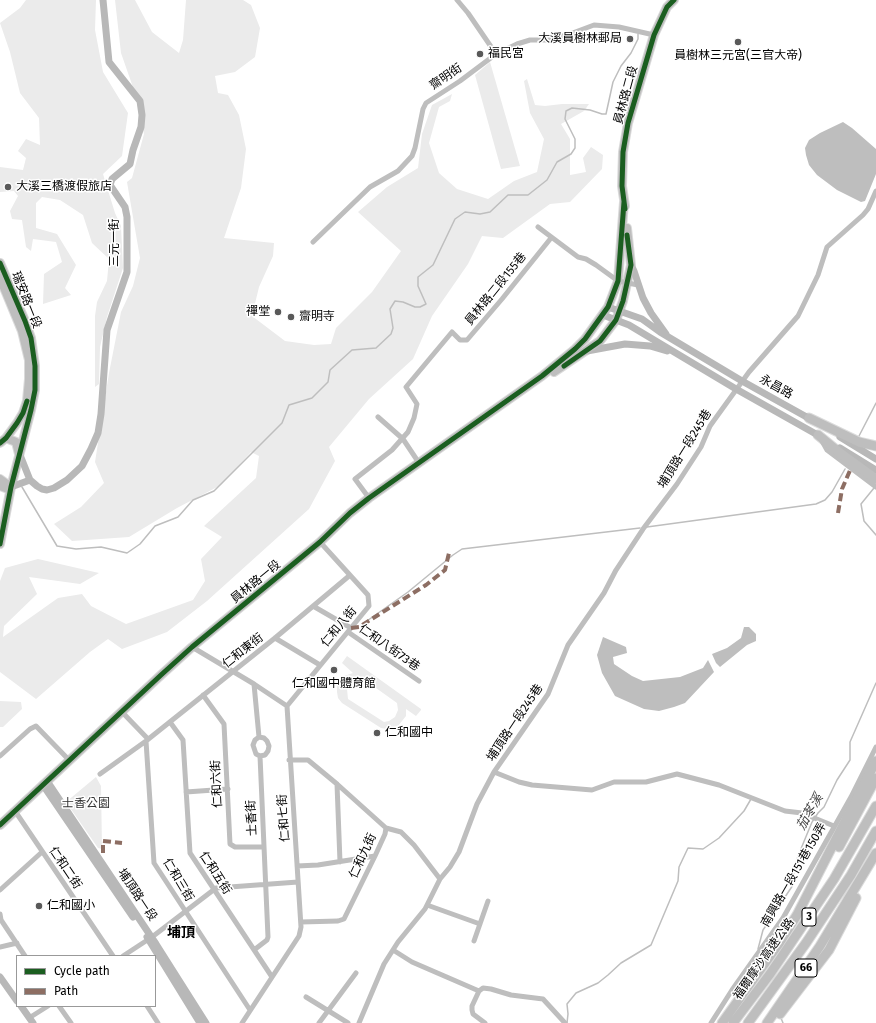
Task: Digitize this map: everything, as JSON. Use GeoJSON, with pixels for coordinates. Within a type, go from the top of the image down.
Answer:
{"type":"FeatureCollection","features":[{"type":"Feature","properties":{"kind":"highway"},"geometry":{"type":"LineString","coordinates":[[809,418],[859,442],[876,446]]}},
{"type":"Feature","properties":{"kind":"highway"},"geometry":{"type":"LineString","coordinates":[[818,435],[840,454],[876,479]]}},
{"type":"Feature","properties":{"kind":"highway"},"geometry":{"type":"LineString","coordinates":[[797,915],[876,761]]}},
{"type":"Feature","properties":{"kind":"highway"},"geometry":{"type":"LineString","coordinates":[[722,1023],[778,945],[820,880],[876,778]]}},
{"type":"Feature","properties":{"kind":"highway","name":"福爾摩沙高速公路"},"geometry":{"type":"LineString","coordinates":[[733,1023],[770,974],[825,893],[876,806]]}},
{"type":"Feature","properties":{"kind":"highway","name":"福爾摩沙高速公路"},"geometry":{"type":"LineString","coordinates":[[748,1023],[851,875],[876,831]]}},
{"type":"Feature","properties":{"kind":"highway","name":"66"},"geometry":{"type":"LineString","coordinates":[[767,1023],[807,966],[842,911],[876,853]]}},
{"type":"Feature","properties":{"kind":"highway"},"geometry":{"type":"LineString","coordinates":[[773,1023],[804,985],[829,950],[876,862]]}},
{"type":"Feature","properties":{"kind":"main road","name":"員林路二段"},"geometry":{"type":"LineString","coordinates":[[619,311],[631,265],[622,186],[623,152],[628,123],[654,35],[666,7],[674,0]]}},
{"type":"Feature","properties":{"kind":"main road","name":"員林路二段"},"geometry":{"type":"LineString","coordinates":[[603,315],[608,307],[618,281],[624,202]]}},
{"type":"Feature","properties":{"kind":"main road","name":"瑞安路一段"},"geometry":{"type":"LineString","coordinates":[[0,263],[25,321],[35,366],[35,390],[11,487],[0,544]]}},
{"type":"Feature","properties":{"kind":"main road","name":"瑞安路一段"},"geometry":{"type":"LineString","coordinates":[[0,278],[22,331],[28,360],[29,387],[27,402],[23,413],[3,440]]}},
{"type":"Feature","properties":{"kind":"main road","name":"員林路一段"},"geometry":{"type":"LineString","coordinates":[[542,376],[553,373],[600,341],[616,320],[619,311]]}},
{"type":"Feature","properties":{"kind":"main road","name":"員林路一段"},"geometry":{"type":"LineString","coordinates":[[0,825],[192,647],[320,542],[350,513],[542,376],[580,344],[603,315]]}},
{"type":"Feature","properties":{"kind":"main road"},"geometry":{"type":"LineString","coordinates":[[3,440],[16,442],[20,455]]}},
{"type":"Feature","properties":{"kind":"main road"},"geometry":{"type":"LineString","coordinates":[[0,479],[11,487]]}},
{"type":"Feature","properties":{"kind":"main road"},"geometry":{"type":"LineString","coordinates":[[0,486],[8,489],[11,487]]}},
{"type":"Feature","properties":{"kind":"street","name":"三元一街"},"geometry":{"type":"LineString","coordinates":[[30,480],[42,489],[47,490],[59,486],[74,475],[82,466],[91,449],[98,433],[101,414],[107,330],[127,272],[127,217],[125,207],[110,185],[112,179],[130,164],[141,126],[142,107],[140,101],[109,62],[103,0]]}},
{"type":"Feature","properties":{"kind":"street"},"geometry":{"type":"LineString","coordinates":[[456,0],[468,13],[496,54]]}},
{"type":"Feature","properties":{"kind":"street","name":"齋明街"},"geometry":{"type":"LineString","coordinates":[[313,242],[370,187],[398,171],[412,156],[423,109],[426,103],[460,81],[496,54],[517,44],[530,40],[546,40],[570,34],[594,25],[619,27],[654,35]]}},
{"type":"Feature","properties":{"kind":"street","name":"埔頂路一段245巷"},"geometry":{"type":"LineString","coordinates":[[359,1023],[384,964],[427,905],[440,880],[460,852],[477,804],[494,772],[548,694],[568,645],[604,593],[616,570],[635,541],[677,484],[701,447],[710,426],[742,381],[798,316],[818,275],[827,247],[863,215],[868,209],[876,191]]}},
{"type":"Feature","properties":{"kind":"street"},"geometry":{"type":"LineString","coordinates":[[538,227],[578,257],[591,262],[618,281],[638,285]]}},
{"type":"Feature","properties":{"kind":"street","name":"員林路二段155巷"},"geometry":{"type":"LineString","coordinates":[[403,439],[414,418],[417,404],[406,387],[452,332],[460,340],[467,340],[502,300],[551,238]]}},
{"type":"Feature","properties":{"kind":"street"},"geometry":{"type":"LineString","coordinates":[[631,265],[638,285],[651,313],[666,335]]}},
{"type":"Feature","properties":{"kind":"street","name":"永昌路"},"geometry":{"type":"LineString","coordinates":[[608,307],[642,319],[660,332],[742,381],[809,418],[876,459]]}},
{"type":"Feature","properties":{"kind":"street"},"geometry":{"type":"LineString","coordinates":[[603,315],[629,325],[675,353]]}},
{"type":"Feature","properties":{"kind":"street"},"geometry":{"type":"LineString","coordinates":[[587,351],[610,346],[632,344],[650,346],[675,353]]}},
{"type":"Feature","properties":{"kind":"street","name":"永昌路"},"geometry":{"type":"LineString","coordinates":[[675,353],[876,470]]}},
{"type":"Feature","properties":{"kind":"street"},"geometry":{"type":"LineString","coordinates":[[378,417],[403,439],[419,463]]}},
{"type":"Feature","properties":{"kind":"street"},"geometry":{"type":"LineString","coordinates":[[818,435],[827,450],[876,488]]}},
{"type":"Feature","properties":{"kind":"street"},"geometry":{"type":"LineString","coordinates":[[369,498],[355,479],[392,450],[403,439]]}},
{"type":"Feature","properties":{"kind":"street"},"geometry":{"type":"LineString","coordinates":[[11,487],[30,480],[20,455]]}},
{"type":"Feature","properties":{"kind":"street","name":"仁和八街"},"geometry":{"type":"LineString","coordinates":[[286,706],[370,606],[368,595],[349,576],[320,542]]}},
{"type":"Feature","properties":{"kind":"street","name":"仁和東街"},"geometry":{"type":"LineString","coordinates":[[100,774],[147,740],[233,672],[349,576]]}},
{"type":"Feature","properties":{"kind":"street","name":"仁和八街73巷"},"geometry":{"type":"LineString","coordinates":[[313,606],[350,630],[419,681]]}},
{"type":"Feature","properties":{"kind":"street"},"geometry":{"type":"LineString","coordinates":[[275,638],[320,665]]}},
{"type":"Feature","properties":{"kind":"street"},"geometry":{"type":"LineString","coordinates":[[192,647],[254,684],[286,706]]}},
{"type":"Feature","properties":{"kind":"street","name":"士香街"},"geometry":{"type":"LineString","coordinates":[[254,684],[259,736],[253,745],[256,754],[260,756],[268,937],[267,940],[254,950]]}},
{"type":"Feature","properties":{"kind":"street","name":"仁和六街"},"geometry":{"type":"LineString","coordinates":[[204,695],[224,724],[230,844],[235,847],[264,846]]}},
{"type":"Feature","properties":{"kind":"street","name":"仁和七街"},"geometry":{"type":"LineString","coordinates":[[242,1023],[299,936],[301,922],[286,706]]}},
{"type":"Feature","properties":{"kind":"street"},"geometry":{"type":"LineString","coordinates":[[122,712],[147,740]]}},
{"type":"Feature","properties":{"kind":"street","name":"仁和五街"},"geometry":{"type":"LineString","coordinates":[[170,722],[183,740],[190,853],[272,978]]}},
{"type":"Feature","properties":{"kind":"street"},"geometry":{"type":"LineString","coordinates":[[0,756],[30,729],[36,726],[69,760]]}},
{"type":"Feature","properties":{"kind":"street"},"geometry":{"type":"LineString","coordinates":[[259,736],[267,741],[269,746],[268,751],[260,756]]}},
{"type":"Feature","properties":{"kind":"street","name":"仁和三街"},"geometry":{"type":"LineString","coordinates":[[147,740],[154,863],[250,1010]]}},
{"type":"Feature","properties":{"kind":"street","name":"南興路一段151巷150弄"},"geometry":{"type":"LineString","coordinates":[[711,1023],[732,990],[783,918],[851,798],[876,746]]}},
{"type":"Feature","properties":{"kind":"street","name":"仁和九街"},"geometry":{"type":"LineString","coordinates":[[289,760],[308,760],[338,784],[386,828],[385,834],[375,856],[344,919],[338,921],[301,922]]}},
{"type":"Feature","properties":{"kind":"street"},"geometry":{"type":"LineString","coordinates":[[494,772],[519,782],[532,785],[592,790],[614,782],[646,782],[677,774],[719,785],[785,811],[810,816],[834,826]]}},
{"type":"Feature","properties":{"kind":"street","name":"埔頂路一段"},"geometry":{"type":"LineString","coordinates":[[45,783],[206,1023]]}},
{"type":"Feature","properties":{"kind":"street"},"geometry":{"type":"LineString","coordinates":[[338,784],[340,862]]}},
{"type":"Feature","properties":{"kind":"street"},"geometry":{"type":"LineString","coordinates":[[186,792],[228,790]]}},
{"type":"Feature","properties":{"kind":"street","name":"仁和二街"},"geometry":{"type":"LineString","coordinates":[[15,811],[112,955]]}},
{"type":"Feature","properties":{"kind":"street"},"geometry":{"type":"LineString","coordinates":[[386,828],[401,832],[410,840],[440,880]]}},
{"type":"Feature","properties":{"kind":"street"},"geometry":{"type":"LineString","coordinates":[[0,890],[42,852]]}},
{"type":"Feature","properties":{"kind":"street"},"geometry":{"type":"LineString","coordinates":[[297,866],[340,862],[375,856]]}},
{"type":"Feature","properties":{"kind":"street"},"geometry":{"type":"LineString","coordinates":[[124,955],[150,938],[213,889],[298,882]]}},
{"type":"Feature","properties":{"kind":"street"},"geometry":{"type":"LineString","coordinates":[[474,941],[488,901]]}},
{"type":"Feature","properties":{"kind":"street"},"geometry":{"type":"LineString","coordinates":[[427,905],[480,924]]}},
{"type":"Feature","properties":{"kind":"street"},"geometry":{"type":"LineString","coordinates":[[0,914],[1,920],[24,955]]}},
{"type":"Feature","properties":{"kind":"street","name":"埔頂路一段"},"geometry":{"type":"LineString","coordinates":[[150,938],[200,1023]]}},
{"type":"Feature","properties":{"kind":"street"},"geometry":{"type":"LineString","coordinates":[[0,947],[16,943]]}},
{"type":"Feature","properties":{"kind":"street"},"geometry":{"type":"LineString","coordinates":[[393,950],[412,962],[479,991]]}},
{"type":"Feature","properties":{"kind":"street"},"geometry":{"type":"LineString","coordinates":[[319,1023],[327,1010],[356,973]]}},
{"type":"Feature","properties":{"kind":"street"},"geometry":{"type":"LineString","coordinates":[[0,977],[16,1000]]}},
{"type":"Feature","properties":{"kind":"street"},"geometry":{"type":"LineString","coordinates":[[485,1023],[473,1014],[472,1010],[472,1006],[479,991],[483,988],[511,995],[542,999],[565,1023]]}},
{"type":"Feature","properties":{"kind":"street"},"geometry":{"type":"LineString","coordinates":[[306,997],[348,1023]]}},
{"type":"Feature","properties":{"kind":"street"},"geometry":{"type":"LineString","coordinates":[[22,1007],[31,1021],[47,1007]]}},
{"type":"Feature","properties":{"kind":"street"},"geometry":{"type":"LineString","coordinates":[[60,1007],[71,1023]]}},
{"type":"Feature","properties":{"kind":"street"},"geometry":{"type":"LineString","coordinates":[[147,1007],[158,1023]]}},
{"type":"Feature","properties":{"kind":"green space"},"geometry":{"type":"Polygon","coordinates":[[[26,0],[96,0],[95,30],[103,72],[128,113],[122,156],[103,174],[115,213],[121,226],[123,268],[107,317],[100,347],[99,384],[95,387],[95,316],[97,302],[107,281],[109,259],[92,243],[83,215],[60,200],[42,197],[36,203],[36,228],[57,234],[76,265],[65,288],[71,295],[43,304],[44,274],[62,262],[56,242],[33,239],[31,251],[26,247],[22,220],[12,219],[10,211],[18,196],[14,191],[0,192],[0,167],[23,170],[26,158],[18,151],[26,139],[40,145],[39,118],[20,93],[10,52],[0,23],[20,8],[26,0]]]}},
{"type":"Feature","properties":{"kind":"green space"},"geometry":{"type":"Polygon","coordinates":[[[115,0],[135,0],[152,32],[179,53],[183,40],[186,0],[243,0],[251,5],[260,28],[255,57],[235,72],[215,76],[218,93],[228,95],[239,115],[246,149],[241,188],[224,238],[274,243],[273,256],[259,287],[252,316],[285,341],[314,345],[331,344],[336,328],[372,292],[401,251],[358,212],[387,187],[418,168],[422,134],[432,105],[452,94],[450,101],[439,107],[429,143],[439,173],[457,189],[488,199],[514,181],[537,172],[544,139],[530,113],[524,81],[527,79],[535,105],[589,104],[584,111],[561,124],[570,139],[570,175],[586,172],[583,158],[591,147],[603,155],[602,169],[570,202],[550,204],[503,238],[482,236],[468,264],[432,316],[413,359],[369,399],[329,447],[335,461],[309,509],[207,601],[167,632],[122,649],[108,639],[90,652],[36,699],[0,672],[0,581],[5,568],[38,559],[99,573],[80,584],[29,577],[37,594],[4,626],[3,637],[58,598],[82,594],[91,606],[126,624],[193,600],[205,581],[201,559],[222,537],[204,526],[256,478],[259,456],[251,452],[221,485],[177,508],[129,537],[72,541],[54,524],[81,507],[104,483],[95,462],[109,373],[121,312],[133,286],[140,258],[127,182],[132,178],[144,134],[135,93],[121,53],[115,0]]]}},
{"type":"Feature","properties":{"kind":"green space"},"geometry":{"type":"Polygon","coordinates":[[[490,62],[520,166],[501,169],[475,75],[490,62]]]}},
{"type":"Feature","properties":{"kind":"green space"},"geometry":{"type":"Polygon","coordinates":[[[347,656],[421,710],[416,716],[406,709],[406,716],[398,726],[387,729],[381,728],[342,703],[338,698],[337,686],[344,676],[353,673],[342,663],[347,656]],[[357,678],[349,685],[347,689],[348,699],[384,722],[395,717],[398,710],[397,703],[362,678],[357,678]]]}},
{"type":"Feature","properties":{"kind":"green space"},"geometry":{"type":"Polygon","coordinates":[[[0,701],[21,702],[22,709],[3,727],[0,727],[0,701]]]}},
{"type":"Feature","properties":{"kind":"green space","name":"士香公園"},"geometry":{"type":"Polygon","coordinates":[[[96,777],[101,786],[102,849],[98,848],[66,802],[96,777]]]}},
{"type":"Feature","properties":{"kind":"shaded area"},"geometry":{"type":"Polygon","coordinates":[[[843,122],[876,149],[876,174],[865,201],[861,202],[837,190],[817,175],[809,165],[806,155],[805,148],[809,140],[843,122]]]}},
{"type":"Feature","properties":{"kind":"shaded area"},"geometry":{"type":"Polygon","coordinates":[[[744,627],[749,627],[756,634],[756,641],[747,645],[720,667],[716,663],[712,654],[727,648],[741,638],[744,627]]]}},
{"type":"Feature","properties":{"kind":"shaded area"},"geometry":{"type":"Polygon","coordinates":[[[603,637],[626,647],[627,653],[613,657],[614,664],[632,676],[643,681],[680,677],[703,668],[708,660],[714,672],[685,703],[659,711],[644,709],[615,696],[602,673],[597,655],[603,637]]]}},
{"type":"Feature","properties":{"kind":"waterway"},"geometry":{"type":"LineString","coordinates":[[22,487],[57,546],[76,549],[101,547],[127,553],[140,544],[155,526],[178,517],[193,500],[214,491],[282,423],[289,405],[312,398],[328,382],[330,370],[352,350],[376,348],[391,334],[393,328],[390,309],[395,301],[403,302],[415,307],[420,307],[426,304],[418,286],[418,277],[433,265],[455,219],[465,212],[480,214],[490,212],[508,195],[528,195],[547,180],[557,162],[571,154],[575,148],[575,139],[565,119],[566,111],[572,108],[606,114],[613,82],[621,66],[631,53],[638,39],[638,34]]}},
{"type":"Feature","properties":{"kind":"waterway"},"geometry":{"type":"LineString","coordinates":[[859,436],[876,403]]}},
{"type":"Feature","properties":{"kind":"waterway"},"geometry":{"type":"LineString","coordinates":[[647,527],[816,504],[825,500],[832,492],[845,469]]}},
{"type":"Feature","properties":{"kind":"waterway","name":"茄苳溪"},"geometry":{"type":"LineString","coordinates":[[874,488],[861,504],[864,521],[876,535]]}},
{"type":"Feature","properties":{"kind":"waterway"},"geometry":{"type":"LineString","coordinates":[[364,623],[408,592],[462,549],[640,528]]}},
{"type":"Feature","properties":{"kind":"waterway","name":"茄苳溪"},"geometry":{"type":"LineString","coordinates":[[758,949],[763,930],[793,885],[793,876],[798,856],[812,822],[824,807],[837,780],[850,760],[850,742],[876,683]]}},
{"type":"Feature","properties":{"kind":"waterway"},"geometry":{"type":"LineString","coordinates":[[567,1023],[567,1004],[576,993],[598,983],[621,963],[651,945],[678,881],[679,867],[688,848],[703,849],[719,838],[744,811],[751,799]]}},
{"type":"Feature","properties":{"kind":"waterway","name":"茄苳溪"},"geometry":{"type":"LineString","coordinates":[[781,1018],[783,1023]]}},
{"type":"Feature","properties":{"kind":"marked path"},"geometry":{"type":"LineString","coordinates":[[838,513],[842,489],[851,468]]}},
{"type":"Feature","properties":{"kind":"marked path"},"geometry":{"type":"LineString","coordinates":[[351,628],[359,627],[426,585],[445,570],[449,553]]}},
{"type":"Feature","properties":{"kind":"marked path"},"geometry":{"type":"LineString","coordinates":[[103,853],[103,841],[122,843]]}},
{"type":"Feature","properties":{"kind":"cycle path"},"geometry":{"type":"LineString","coordinates":[[625,209],[622,186],[623,152],[628,123],[654,35],[667,7],[674,0]]}},
{"type":"Feature","properties":{"kind":"cycle path"},"geometry":{"type":"LineString","coordinates":[[0,825],[192,647],[320,542],[350,513],[542,376],[575,349],[585,339],[608,307],[618,281],[624,202]]}},
{"type":"Feature","properties":{"kind":"cycle path"},"geometry":{"type":"LineString","coordinates":[[564,366],[600,341],[616,320],[623,301],[631,265],[627,235]]}},
{"type":"Feature","properties":{"kind":"cycle path"},"geometry":{"type":"LineString","coordinates":[[0,263],[31,338],[35,366],[35,390],[11,487],[0,544]]}},
{"type":"Feature","properties":{"kind":"cycle path"},"geometry":{"type":"LineString","coordinates":[[0,443],[6,438],[17,423],[23,413],[27,401]]}},
{"type":"Feature","properties":{"kind":"place","name":"大溪員樹林郵局"},"geometry":{"type":"Point","coordinates":[630,39]}},
{"type":"Feature","properties":{"kind":"place","name":"員樹林三元宮(三官大帝)"},"geometry":{"type":"Point","coordinates":[738,42]}},
{"type":"Feature","properties":{"kind":"place","name":"福民宮"},"geometry":{"type":"Point","coordinates":[480,54]}},
{"type":"Feature","properties":{"kind":"place","name":"大溪三橋渡假旅店"},"geometry":{"type":"Point","coordinates":[8,187]}},
{"type":"Feature","properties":{"kind":"place","name":"禪堂"},"geometry":{"type":"Point","coordinates":[278,312]}},
{"type":"Feature","properties":{"kind":"place","name":"齋明寺"},"geometry":{"type":"Point","coordinates":[291,317]}},
{"type":"Feature","properties":{"kind":"place","name":"仁和國中體育館"},"geometry":{"type":"Point","coordinates":[334,670]}},
{"type":"Feature","properties":{"kind":"place","name":"仁和國中"},"geometry":{"type":"Point","coordinates":[377,733]}},
{"type":"Feature","properties":{"kind":"place","name":"仁和國小"},"geometry":{"type":"Point","coordinates":[39,906]}},
{"type":"Feature","properties":{"kind":"district","name":"埔頂"},"geometry":{"type":"Point","coordinates":[181,933]}}]}
